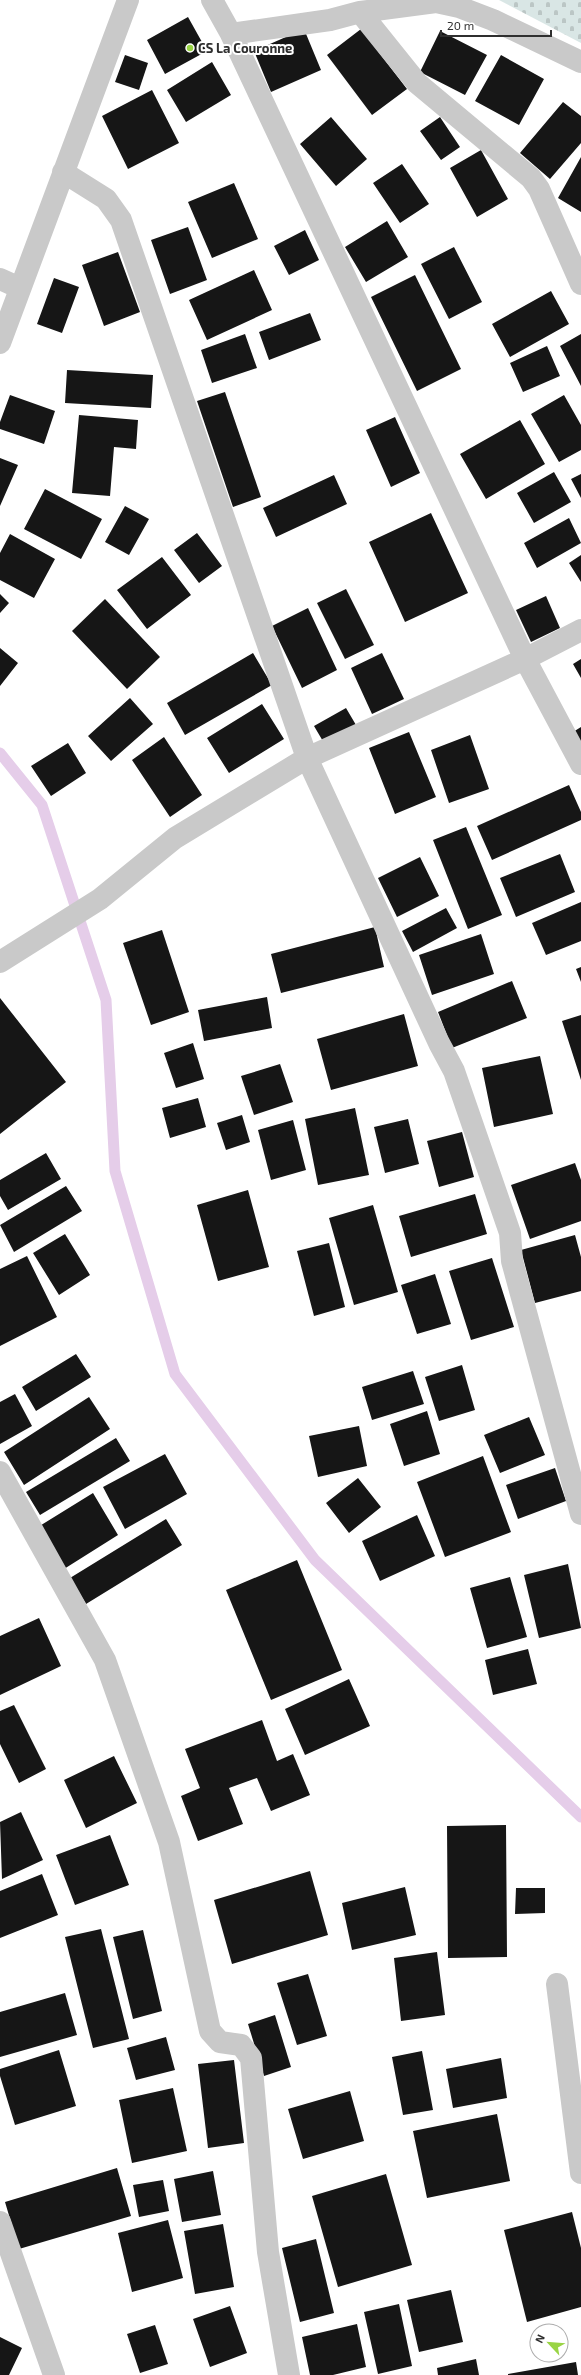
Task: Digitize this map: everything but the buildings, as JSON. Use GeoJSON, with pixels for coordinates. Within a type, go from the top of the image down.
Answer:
{"type":"FeatureCollection","features":[{"type":"Feature","properties":{"kind":"street"},"geometry":{"type":"LineString","coordinates":[[0,343],[128,0]]}},
{"type":"Feature","properties":{"kind":"street"},"geometry":{"type":"LineString","coordinates":[[212,0],[231,34],[525,659],[581,764]]}},
{"type":"Feature","properties":{"kind":"street"},"geometry":{"type":"LineString","coordinates":[[231,34],[330,20],[360,12],[436,2],[459,7],[526,34],[581,62]]}},
{"type":"Feature","properties":{"kind":"street"},"geometry":{"type":"LineString","coordinates":[[360,12],[417,83],[531,178],[539,189],[581,284]]}},
{"type":"Feature","properties":{"kind":"street"},"geometry":{"type":"LineString","coordinates":[[63,172],[106,199],[121,220],[307,758],[439,1043],[454,1071],[510,1233],[512,1261],[581,1514]]}},
{"type":"Feature","properties":{"kind":"street"},"geometry":{"type":"LineString","coordinates":[[0,279],[20,288]]}},
{"type":"Feature","properties":{"kind":"street"},"geometry":{"type":"LineString","coordinates":[[0,962],[100,899],[175,838],[307,758],[525,659],[581,630]]}},
{"type":"Feature","properties":{"kind":"street"},"geometry":{"type":"LineString","coordinates":[[0,1472],[105,1660],[169,1842],[210,2031],[220,2042],[241,2045],[251,2058],[268,2252],[289,2375]]}},
{"type":"Feature","properties":{"kind":"street"},"geometry":{"type":"LineString","coordinates":[[557,1984],[581,2173]]}},
{"type":"Feature","properties":{"kind":"street"},"geometry":{"type":"LineString","coordinates":[[0,2222],[54,2375]]}},
{"type":"Feature","properties":{"kind":"green space"},"geometry":{"type":"Polygon","coordinates":[[[499,0],[581,0],[581,43],[499,0]]]}},
{"type":"Feature","properties":{"kind":"waterway"},"geometry":{"type":"LineString","coordinates":[[0,753],[42,805],[106,1000],[115,1171],[175,1374],[315,1560],[581,1817]]}},
{"type":"Feature","properties":{"kind":"place","name":"CS La Couronne"},"geometry":{"type":"Point","coordinates":[190,48]}}]}
